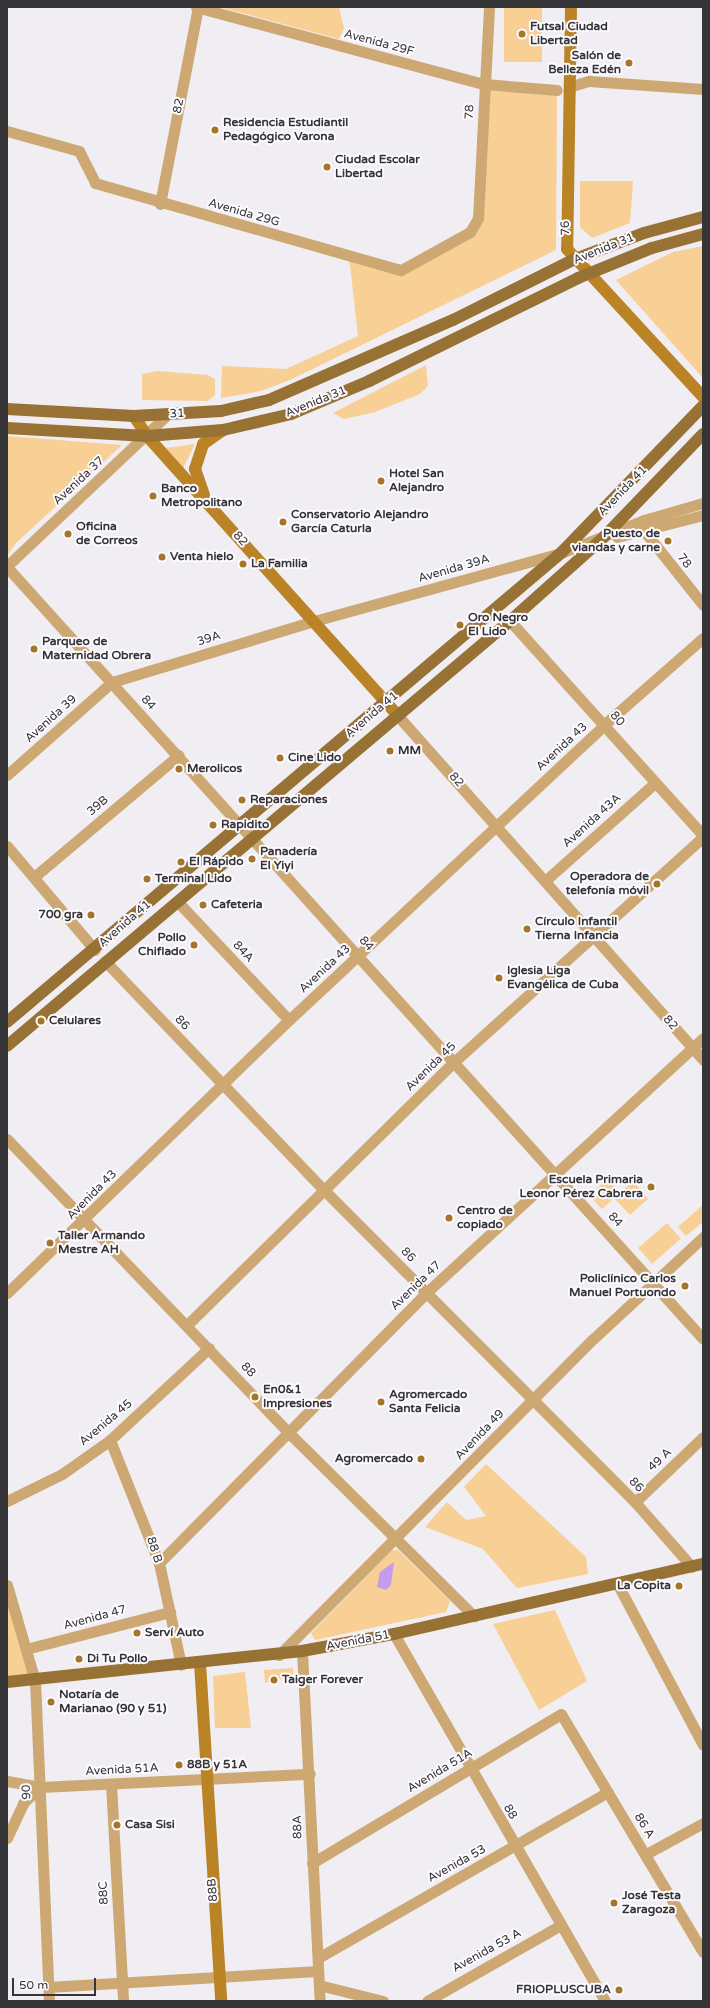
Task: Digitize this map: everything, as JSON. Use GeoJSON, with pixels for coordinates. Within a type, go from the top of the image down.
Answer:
{"type":"FeatureCollection","features":[{"type":"Feature","properties":{"kind":"main road","name":"Avenida 31"},"geometry":{"type":"LineString","coordinates":[[221,411],[269,400],[353,364],[453,320],[575,259],[644,232],[703,217]]}},
{"type":"Feature","properties":{"kind":"main road","name":"Avenida 31"},"geometry":{"type":"LineString","coordinates":[[7,428],[147,436],[224,430],[292,414],[369,381],[583,276],[652,248],[703,234]]}},
{"type":"Feature","properties":{"kind":"main road","name":"Avenida 41"},"geometry":{"type":"LineString","coordinates":[[7,1022],[95,950],[561,553],[703,406]]}},
{"type":"Feature","properties":{"kind":"main road"},"geometry":{"type":"LineString","coordinates":[[7,409],[134,416]]}},
{"type":"Feature","properties":{"kind":"main road","name":"31"},"geometry":{"type":"LineString","coordinates":[[134,416],[221,411]]}},
{"type":"Feature","properties":{"kind":"main road","name":"Avenida 41"},"geometry":{"type":"LineString","coordinates":[[7,1046],[105,962],[254,839],[510,621],[601,540],[703,434]]}},
{"type":"Feature","properties":{"kind":"main road","name":"Avenida 51"},"geometry":{"type":"LineString","coordinates":[[7,1682],[35,1681],[302,1652],[394,1634],[618,1585],[697,1566]]}},
{"type":"Feature","properties":{"kind":"street","name":"Avenida 29F"},"geometry":{"type":"LineString","coordinates":[[197,7],[484,84],[557,90]]}},
{"type":"Feature","properties":{"kind":"street","name":"82"},"geometry":{"type":"LineString","coordinates":[[160,204],[197,7]]}},
{"type":"Feature","properties":{"kind":"street","name":"78"},"geometry":{"type":"LineString","coordinates":[[478,218],[489,7]]}},
{"type":"Feature","properties":{"kind":"street","name":"76"},"geometry":{"type":"LineString","coordinates":[[571,7],[566,214],[567,250],[575,259],[583,276],[703,397]]}},
{"type":"Feature","properties":{"kind":"street"},"geometry":{"type":"LineString","coordinates":[[569,87],[589,81],[703,89]]}},
{"type":"Feature","properties":{"kind":"street","name":"Avenida 29G"},"geometry":{"type":"LineString","coordinates":[[7,131],[78,151],[95,183],[160,204],[400,270],[470,232],[478,218]]}},
{"type":"Feature","properties":{"kind":"street","name":"Avenida 37"},"geometry":{"type":"LineString","coordinates":[[7,567],[147,436],[168,414]]}},
{"type":"Feature","properties":{"kind":"street","name":"82"},"geometry":{"type":"LineString","coordinates":[[134,416],[147,436],[386,703],[498,825],[594,933],[703,1060]]}},
{"type":"Feature","properties":{"kind":"street","name":"82"},"geometry":{"type":"LineString","coordinates":[[206,502],[195,469],[203,444],[224,430]]}},
{"type":"Feature","properties":{"kind":"street","name":"Avenida 39A"},"geometry":{"type":"LineString","coordinates":[[314,621],[561,553],[601,540],[644,520],[703,503]]}},
{"type":"Feature","properties":{"kind":"street","name":"Avenida 39A"},"geometry":{"type":"LineString","coordinates":[[601,540],[645,532],[703,515]]}},
{"type":"Feature","properties":{"kind":"street","name":"78"},"geometry":{"type":"LineString","coordinates":[[645,532],[703,605]]}},
{"type":"Feature","properties":{"kind":"street","name":"84"},"geometry":{"type":"LineString","coordinates":[[7,567],[556,1173],[703,1339]]}},
{"type":"Feature","properties":{"kind":"street","name":"39A"},"geometry":{"type":"LineString","coordinates":[[112,682],[314,621]]}},
{"type":"Feature","properties":{"kind":"street","name":"80"},"geometry":{"type":"LineString","coordinates":[[510,621],[605,724],[703,836]]}},
{"type":"Feature","properties":{"kind":"street","name":"Avenida 43"},"geometry":{"type":"LineString","coordinates":[[7,1293],[86,1220],[289,1020],[358,955],[605,724],[703,638]]}},
{"type":"Feature","properties":{"kind":"street","name":"Avenida 39"},"geometry":{"type":"LineString","coordinates":[[7,775],[112,682]]}},
{"type":"Feature","properties":{"kind":"street","name":"39B"},"geometry":{"type":"LineString","coordinates":[[34,877],[178,755]]}},
{"type":"Feature","properties":{"kind":"street","name":"Avenida 43A"},"geometry":{"type":"LineString","coordinates":[[546,880],[655,782]]}},
{"type":"Feature","properties":{"kind":"street","name":"Avenida 45"},"geometry":{"type":"LineString","coordinates":[[187,1325],[455,1061],[594,933],[703,836]]}},
{"type":"Feature","properties":{"kind":"street"},"geometry":{"type":"LineString","coordinates":[[7,846],[95,950]]}},
{"type":"Feature","properties":{"kind":"street","name":"84A"},"geometry":{"type":"LineString","coordinates":[[178,902],[289,1020]]}},
{"type":"Feature","properties":{"kind":"street","name":"86"},"geometry":{"type":"LineString","coordinates":[[105,962],[324,1190],[427,1292],[697,1566]]}},
{"type":"Feature","properties":{"kind":"street","name":"Avenida 47"},"geometry":{"type":"LineString","coordinates":[[158,1563],[427,1292],[703,1038]]}},
{"type":"Feature","properties":{"kind":"street","name":"88"},"geometry":{"type":"LineString","coordinates":[[7,1139],[288,1432],[474,1616]]}},
{"type":"Feature","properties":{"kind":"street","name":"Avenida 49"},"geometry":{"type":"LineString","coordinates":[[279,1655],[396,1539],[533,1399],[653,1282],[703,1237]]}},
{"type":"Feature","properties":{"kind":"street","name":"Avenida 45"},"geometry":{"type":"LineString","coordinates":[[7,1501],[62,1474],[110,1440],[209,1348]]}},
{"type":"Feature","properties":{"kind":"street","name":"49 A"},"geometry":{"type":"LineString","coordinates":[[635,1502],[703,1437]]}},
{"type":"Feature","properties":{"kind":"street","name":"88 B"},"geometry":{"type":"LineString","coordinates":[[110,1440],[158,1563],[181,1665]]}},
{"type":"Feature","properties":{"kind":"street","name":"90"},"geometry":{"type":"LineString","coordinates":[[7,1585],[35,1681],[49,2001]]}},
{"type":"Feature","properties":{"kind":"street"},"geometry":{"type":"LineString","coordinates":[[618,1585],[703,1745]]}},
{"type":"Feature","properties":{"kind":"street","name":"Avenida 47"},"geometry":{"type":"LineString","coordinates":[[26,1649],[170,1612]]}},
{"type":"Feature","properties":{"kind":"street","name":"88"},"geometry":{"type":"LineString","coordinates":[[394,1634],[515,1847],[605,2001]]}},
{"type":"Feature","properties":{"kind":"street","name":"88A"},"geometry":{"type":"LineString","coordinates":[[302,1652],[310,1774],[312,1863],[320,2001]]}},
{"type":"Feature","properties":{"kind":"street"},"geometry":{"type":"LineString","coordinates":[[200,1663],[206,1779]]}},
{"type":"Feature","properties":{"kind":"street","name":"Avenida 51A"},"geometry":{"type":"LineString","coordinates":[[312,1863],[561,1714]]}},
{"type":"Feature","properties":{"kind":"street","name":"86 A"},"geometry":{"type":"LineString","coordinates":[[561,1714],[646,1854],[703,1952]]}},
{"type":"Feature","properties":{"kind":"street","name":"Avenida 51A"},"geometry":{"type":"LineString","coordinates":[[7,1781],[40,1787],[310,1774]]}},
{"type":"Feature","properties":{"kind":"street","name":"88B"},"geometry":{"type":"LineString","coordinates":[[206,1779],[221,2001]]}},
{"type":"Feature","properties":{"kind":"street","name":"88C"},"geometry":{"type":"LineString","coordinates":[[111,1784],[123,2001]]}},
{"type":"Feature","properties":{"kind":"street"},"geometry":{"type":"LineString","coordinates":[[7,1838],[23,1803],[40,1787]]}},
{"type":"Feature","properties":{"kind":"street","name":"Avenida 53"},"geometry":{"type":"LineString","coordinates":[[318,1958],[515,1847],[608,1792]]}},
{"type":"Feature","properties":{"kind":"street"},"geometry":{"type":"LineString","coordinates":[[646,1854],[703,1823]]}},
{"type":"Feature","properties":{"kind":"street","name":"Avenida 53 A"},"geometry":{"type":"LineString","coordinates":[[427,2001],[560,1925]]}},
{"type":"Feature","properties":{"kind":"street"},"geometry":{"type":"LineString","coordinates":[[48,1987],[122,1984],[318,1971]]}},
{"type":"Feature","properties":{"kind":"street"},"geometry":{"type":"LineString","coordinates":[[319,1984],[383,2001]]}},
{"type":"Feature","properties":{"kind":"shaded area"},"geometry":{"type":"Polygon","coordinates":[[[219,7],[339,7],[344,28],[339,39],[219,7]]]}},
{"type":"Feature","properties":{"kind":"shaded area","name":"Futsal Ciudad Libertad"},"geometry":{"type":"Polygon","coordinates":[[[504,7],[542,7],[542,62],[504,62],[504,7]]]}},
{"type":"Feature","properties":{"kind":"shaded area"},"geometry":{"type":"Polygon","coordinates":[[[484,84],[557,90],[556,250],[290,380],[261,391],[221,398],[222,366],[286,369],[358,336],[349,256],[401,270],[470,232],[478,217],[484,84]]]}},
{"type":"Feature","properties":{"kind":"shaded area"},"geometry":{"type":"Polygon","coordinates":[[[580,181],[633,181],[630,223],[592,238],[580,227],[580,181]]]}},
{"type":"Feature","properties":{"kind":"shaded area"},"geometry":{"type":"Polygon","coordinates":[[[703,246],[703,378],[616,280],[673,252],[703,246]]]}},
{"type":"Feature","properties":{"kind":"shaded area"},"geometry":{"type":"Polygon","coordinates":[[[426,365],[428,386],[420,394],[375,412],[344,419],[333,413],[426,365]]]}},
{"type":"Feature","properties":{"kind":"shaded area"},"geometry":{"type":"Polygon","coordinates":[[[157,371],[208,375],[215,379],[215,395],[208,401],[142,400],[142,374],[157,371]]]}},
{"type":"Feature","properties":{"kind":"shaded area"},"geometry":{"type":"Polygon","coordinates":[[[7,436],[122,445],[15,544],[7,556],[7,436]]]}},
{"type":"Feature","properties":{"kind":"shaded area"},"geometry":{"type":"Polygon","coordinates":[[[195,444],[183,468],[166,448],[195,444]]]}},
{"type":"Feature","properties":{"kind":"shaded area"},"geometry":{"type":"Polygon","coordinates":[[[608,1179],[620,1193],[633,1181],[648,1199],[630,1215],[614,1198],[602,1209],[589,1195],[608,1179]]]}},
{"type":"Feature","properties":{"kind":"shaded area"},"geometry":{"type":"Polygon","coordinates":[[[703,1205],[703,1222],[686,1236],[678,1227],[703,1205]]]}},
{"type":"Feature","properties":{"kind":"shaded area"},"geometry":{"type":"Polygon","coordinates":[[[667,1223],[681,1239],[652,1264],[638,1248],[667,1223]]]}},
{"type":"Feature","properties":{"kind":"shaded area"},"geometry":{"type":"Polygon","coordinates":[[[486,1464],[586,1557],[588,1574],[517,1588],[483,1549],[425,1527],[447,1502],[466,1520],[486,1516],[464,1487],[486,1464]]]}},
{"type":"Feature","properties":{"kind":"shaded area"},"geometry":{"type":"Polygon","coordinates":[[[392,1550],[398,1550],[450,1601],[446,1612],[315,1640],[311,1633],[392,1550]]]}},
{"type":"Feature","properties":{"kind":"shaded area"},"geometry":{"type":"Polygon","coordinates":[[[394,1562],[391,1585],[386,1590],[377,1587],[380,1572],[394,1562]]]}},
{"type":"Feature","properties":{"kind":"shaded area"},"geometry":{"type":"Polygon","coordinates":[[[7,1585],[35,1681],[7,1682],[7,1585]]]}},
{"type":"Feature","properties":{"kind":"shaded area"},"geometry":{"type":"Polygon","coordinates":[[[555,1610],[587,1681],[539,1710],[493,1624],[555,1610]]]}},
{"type":"Feature","properties":{"kind":"shaded area"},"geometry":{"type":"Polygon","coordinates":[[[293,1668],[293,1676],[265,1683],[264,1670],[293,1668]]]}},
{"type":"Feature","properties":{"kind":"shaded area"},"geometry":{"type":"Polygon","coordinates":[[[245,1672],[251,1728],[215,1728],[213,1676],[245,1672]]]}},
{"type":"Feature","properties":{"kind":"place","name":"Futsal Ciudad Libertad"},"geometry":{"type":"Point","coordinates":[522,34]}},
{"type":"Feature","properties":{"kind":"place","name":"Salón de Belleza Edén"},"geometry":{"type":"Point","coordinates":[629,63]}},
{"type":"Feature","properties":{"kind":"place","name":"Residencia Estudiantil Pedagógico Varona"},"geometry":{"type":"Point","coordinates":[215,130]}},
{"type":"Feature","properties":{"kind":"place","name":"Ciudad Escolar Libertad"},"geometry":{"type":"Point","coordinates":[327,167]}},
{"type":"Feature","properties":{"kind":"place","name":"Hotel San Alejandro"},"geometry":{"type":"Point","coordinates":[381,481]}},
{"type":"Feature","properties":{"kind":"place","name":"Banco Metropolitano"},"geometry":{"type":"Point","coordinates":[153,496]}},
{"type":"Feature","properties":{"kind":"place","name":"Conservatorio Alejandro García Caturla"},"geometry":{"type":"Point","coordinates":[283,522]}},
{"type":"Feature","properties":{"kind":"place","name":"Oficina de Correos"},"geometry":{"type":"Point","coordinates":[68,534]}},
{"type":"Feature","properties":{"kind":"place","name":"Puesto de viandas y carne"},"geometry":{"type":"Point","coordinates":[668,541]}},
{"type":"Feature","properties":{"kind":"place","name":"Venta hielo"},"geometry":{"type":"Point","coordinates":[162,557]}},
{"type":"Feature","properties":{"kind":"place","name":"La Familia"},"geometry":{"type":"Point","coordinates":[243,564]}},
{"type":"Feature","properties":{"kind":"place","name":"Oro Negro El Lido"},"geometry":{"type":"Point","coordinates":[460,625]}},
{"type":"Feature","properties":{"kind":"place","name":"Parqueo de Maternidad Obrera"},"geometry":{"type":"Point","coordinates":[34,649]}},
{"type":"Feature","properties":{"kind":"place","name":"MM"},"geometry":{"type":"Point","coordinates":[390,751]}},
{"type":"Feature","properties":{"kind":"place","name":"Cine Lido"},"geometry":{"type":"Point","coordinates":[280,758]}},
{"type":"Feature","properties":{"kind":"place","name":"Merolicos"},"geometry":{"type":"Point","coordinates":[179,769]}},
{"type":"Feature","properties":{"kind":"place","name":"Reparaciones"},"geometry":{"type":"Point","coordinates":[242,800]}},
{"type":"Feature","properties":{"kind":"place","name":"Rapidito"},"geometry":{"type":"Point","coordinates":[213,825]}},
{"type":"Feature","properties":{"kind":"place","name":"Panadería El Yiyi"},"geometry":{"type":"Point","coordinates":[252,859]}},
{"type":"Feature","properties":{"kind":"place","name":"El Rápido"},"geometry":{"type":"Point","coordinates":[181,862]}},
{"type":"Feature","properties":{"kind":"place","name":"Terminal Lido"},"geometry":{"type":"Point","coordinates":[147,879]}},
{"type":"Feature","properties":{"kind":"place","name":"Operadora de telefonía móvil"},"geometry":{"type":"Point","coordinates":[657,884]}},
{"type":"Feature","properties":{"kind":"place","name":"Cafeteria"},"geometry":{"type":"Point","coordinates":[203,905]}},
{"type":"Feature","properties":{"kind":"place","name":"700 gra"},"geometry":{"type":"Point","coordinates":[91,915]}},
{"type":"Feature","properties":{"kind":"place","name":"Círculo Infantil Tierna Infancia"},"geometry":{"type":"Point","coordinates":[527,929]}},
{"type":"Feature","properties":{"kind":"place","name":"Pollo Chiflado"},"geometry":{"type":"Point","coordinates":[194,945]}},
{"type":"Feature","properties":{"kind":"place","name":"Iglesia Liga Evangélica de Cuba"},"geometry":{"type":"Point","coordinates":[499,978]}},
{"type":"Feature","properties":{"kind":"place","name":"Celulares"},"geometry":{"type":"Point","coordinates":[41,1021]}},
{"type":"Feature","properties":{"kind":"place","name":"Escuela Primaria Leonor Pérez Cabrera"},"geometry":{"type":"Point","coordinates":[651,1187]}},
{"type":"Feature","properties":{"kind":"place","name":"Centro de copiado"},"geometry":{"type":"Point","coordinates":[449,1218]}},
{"type":"Feature","properties":{"kind":"place","name":"Taller Armando Mestre AH"},"geometry":{"type":"Point","coordinates":[50,1243]}},
{"type":"Feature","properties":{"kind":"place","name":"Policlínico Carlos Manuel Portuondo"},"geometry":{"type":"Point","coordinates":[685,1286]}},
{"type":"Feature","properties":{"kind":"place","name":"En0&1 Impresiones"},"geometry":{"type":"Point","coordinates":[255,1397]}},
{"type":"Feature","properties":{"kind":"place","name":"Agromercado Santa Felicia"},"geometry":{"type":"Point","coordinates":[381,1402]}},
{"type":"Feature","properties":{"kind":"place","name":"Agromercado"},"geometry":{"type":"Point","coordinates":[421,1459]}},
{"type":"Feature","properties":{"kind":"place","name":"La Copita"},"geometry":{"type":"Point","coordinates":[679,1586]}},
{"type":"Feature","properties":{"kind":"place","name":"Serví Auto"},"geometry":{"type":"Point","coordinates":[137,1633]}},
{"type":"Feature","properties":{"kind":"place","name":"Di Tu Pollo"},"geometry":{"type":"Point","coordinates":[79,1659]}},
{"type":"Feature","properties":{"kind":"place","name":"Taiger Forever"},"geometry":{"type":"Point","coordinates":[274,1680]}},
{"type":"Feature","properties":{"kind":"place","name":"Notaría de Marianao (90 y 51)"},"geometry":{"type":"Point","coordinates":[51,1702]}},
{"type":"Feature","properties":{"kind":"place","name":"88B y 51A"},"geometry":{"type":"Point","coordinates":[179,1765]}},
{"type":"Feature","properties":{"kind":"place","name":"Casa Sisi"},"geometry":{"type":"Point","coordinates":[117,1825]}},
{"type":"Feature","properties":{"kind":"place","name":"José Testa Zaragoza"},"geometry":{"type":"Point","coordinates":[614,1903]}},
{"type":"Feature","properties":{"kind":"place","name":"FRIOPLUSCUBA"},"geometry":{"type":"Point","coordinates":[619,1990]}}]}
